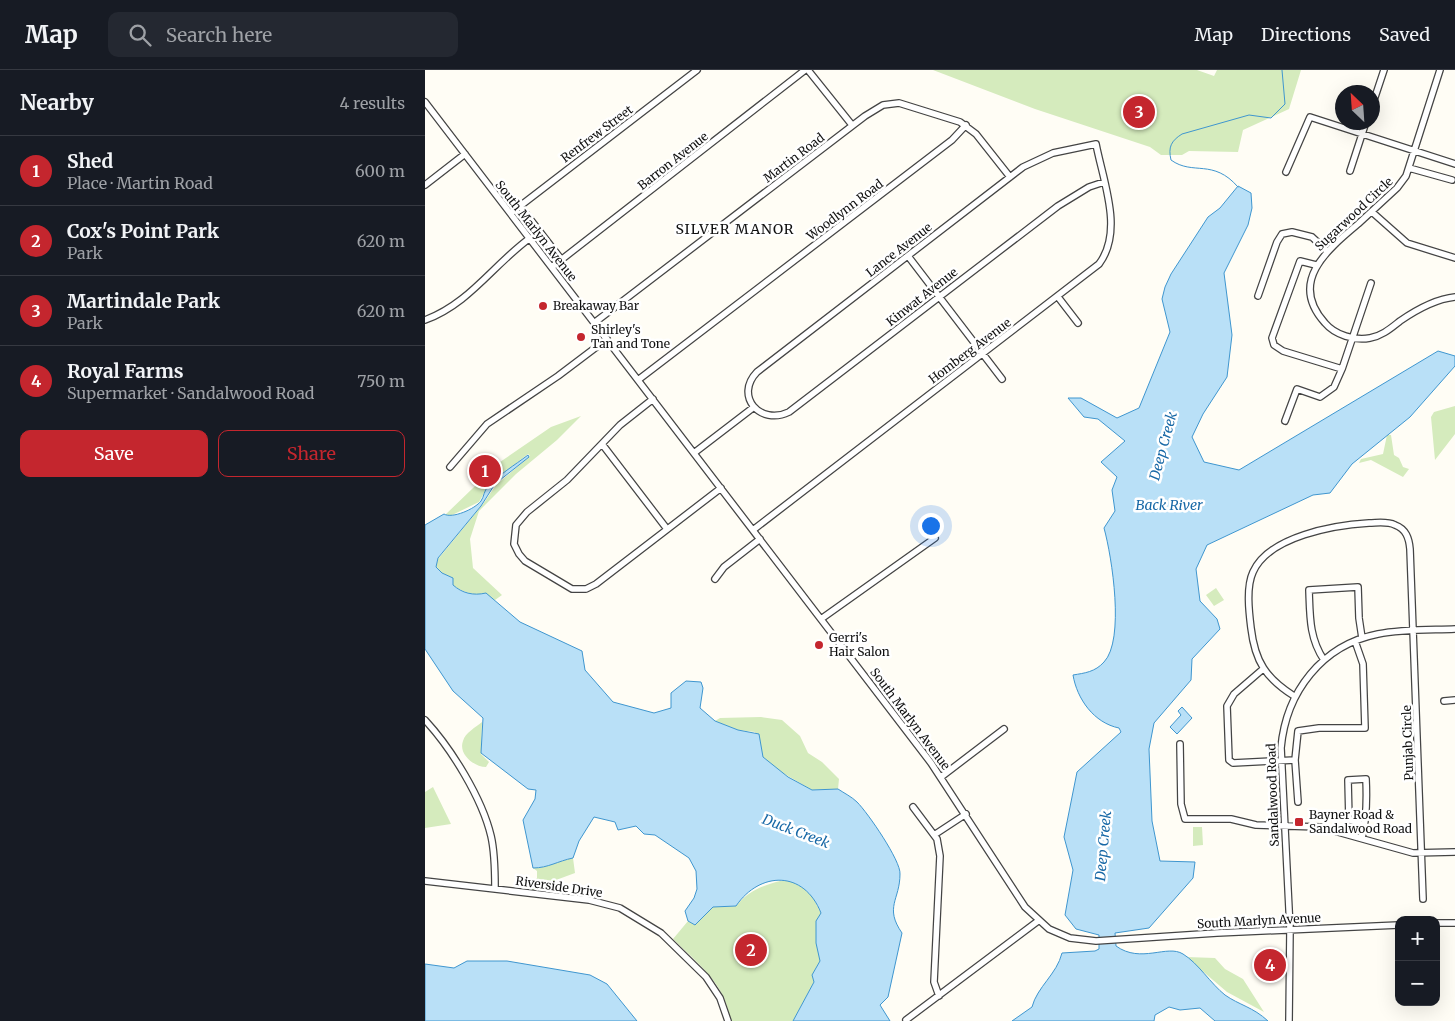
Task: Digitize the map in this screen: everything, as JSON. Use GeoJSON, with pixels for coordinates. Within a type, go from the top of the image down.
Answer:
{"type":"FeatureCollection","features":[{"type":"Feature","properties":{"kind":"street","name":"Renfrew Street"},"geometry":{"type":"LineString","coordinates":[[511,213],[697,70]]}},
{"type":"Feature","properties":{"kind":"street"},"geometry":{"type":"LineString","coordinates":[[807,70],[852,125]]}},
{"type":"Feature","properties":{"kind":"street","name":"Barron Avenue"},"geometry":{"type":"LineString","coordinates":[[552,267],[807,70]]}},
{"type":"Feature","properties":{"kind":"street"},"geometry":{"type":"LineString","coordinates":[[1379,85],[1384,70]]}},
{"type":"Feature","properties":{"kind":"street","name":"Sugarwood Circle"},"geometry":{"type":"LineString","coordinates":[[1353,338],[1333,330],[1318,313],[1311,290],[1312,276],[1316,266],[1327,251],[1397,188],[1409,168],[1415,152],[1441,70]]}},
{"type":"Feature","properties":{"kind":"street","name":"South Marlyn Avenue"},"geometry":{"type":"LineString","coordinates":[[425,102],[695,453],[941,778],[966,814],[1018,898],[1038,921],[1070,938],[1096,941],[1290,929],[1395,925]]}},
{"type":"Feature","properties":{"kind":"street","name":"Martin Road"},"geometry":{"type":"LineString","coordinates":[[595,323],[877,107],[894,103],[906,104],[965,126],[981,140],[1010,177]]}},
{"type":"Feature","properties":{"kind":"street"},"geometry":{"type":"LineString","coordinates":[[1286,172],[1310,117],[1455,164]]}},
{"type":"Feature","properties":{"kind":"street","name":"Woodlynn Road"},"geometry":{"type":"LineString","coordinates":[[638,380],[947,144],[965,126]]}},
{"type":"Feature","properties":{"kind":"street"},"geometry":{"type":"LineString","coordinates":[[1350,170],[1364,130]]}},
{"type":"Feature","properties":{"kind":"street","name":"Lance Avenue"},"geometry":{"type":"LineString","coordinates":[[754,407],[748,391],[751,380],[757,372],[1010,177],[1032,162],[1053,153],[1096,144]]}},
{"type":"Feature","properties":{"kind":"street","name":"Homberg Avenue"},"geometry":{"type":"LineString","coordinates":[[753,530],[1091,271],[1109,250],[1112,234],[1096,144]]}},
{"type":"Feature","properties":{"kind":"street"},"geometry":{"type":"LineString","coordinates":[[425,185],[465,154]]}},
{"type":"Feature","properties":{"kind":"street"},"geometry":{"type":"LineString","coordinates":[[1409,168],[1451,180]]}},
{"type":"Feature","properties":{"kind":"street","name":"Kinwat Avenue"},"geometry":{"type":"LineString","coordinates":[[754,407],[769,416],[779,416],[789,412],[1057,206],[1076,194],[1104,182]]}},
{"type":"Feature","properties":{"kind":"street","name":"South Marlyn Avenue"},"geometry":{"type":"LineString","coordinates":[[520,206],[561,259]]}},
{"type":"Feature","properties":{"kind":"street"},"geometry":{"type":"LineString","coordinates":[[1372,212],[1395,235],[1407,243],[1455,258]]}},
{"type":"Feature","properties":{"kind":"street"},"geometry":{"type":"LineString","coordinates":[[1258,296],[1277,242],[1283,234],[1292,232],[1312,237],[1327,251]]}},
{"type":"Feature","properties":{"kind":"street"},"geometry":{"type":"LineString","coordinates":[[425,320],[460,301],[481,284],[508,255],[530,238]]}},
{"type":"Feature","properties":{"kind":"street"},"geometry":{"type":"LineString","coordinates":[[908,256],[1002,379]]}},
{"type":"Feature","properties":{"kind":"street"},"geometry":{"type":"LineString","coordinates":[[1316,266],[1300,261],[1273,342],[1276,348],[1283,351],[1342,369]]}},
{"type":"Feature","properties":{"kind":"street"},"geometry":{"type":"LineString","coordinates":[[1285,421],[1297,389],[1320,397],[1334,387],[1342,369],[1371,283]]}},
{"type":"Feature","properties":{"kind":"street"},"geometry":{"type":"LineString","coordinates":[[1058,296],[1078,323]]}},
{"type":"Feature","properties":{"kind":"street"},"geometry":{"type":"LineString","coordinates":[[1353,338],[1376,337],[1421,308],[1455,297]]}},
{"type":"Feature","properties":{"kind":"street"},"geometry":{"type":"LineString","coordinates":[[450,467],[487,424],[559,376],[607,338]]}},
{"type":"Feature","properties":{"kind":"street"},"geometry":{"type":"LineString","coordinates":[[653,400],[620,424],[567,480],[522,516],[516,525],[514,538],[516,550],[525,561],[567,587],[579,590],[596,584],[721,488]]}},
{"type":"Feature","properties":{"kind":"street"},"geometry":{"type":"LineString","coordinates":[[695,453],[754,407]]}},
{"type":"Feature","properties":{"kind":"street"},"geometry":{"type":"LineString","coordinates":[[602,444],[667,530]]}},
{"type":"Feature","properties":{"kind":"street","name":"Punjab Circle"},"geometry":{"type":"LineString","coordinates":[[1263,668],[1254,644],[1251,626],[1250,587],[1254,570],[1267,555],[1284,544],[1333,526],[1385,522],[1394,524],[1406,534],[1410,549],[1423,899]]}},
{"type":"Feature","properties":{"kind":"street"},"geometry":{"type":"LineString","coordinates":[[821,619],[935,538]]}},
{"type":"Feature","properties":{"kind":"street"},"geometry":{"type":"LineString","coordinates":[[715,580],[724,567],[760,539]]}},
{"type":"Feature","properties":{"kind":"street"},"geometry":{"type":"LineString","coordinates":[[1325,660],[1315,646],[1312,634],[1309,590],[1358,587],[1359,623],[1362,638]]}},
{"type":"Feature","properties":{"kind":"street","name":"Sandalwood Road"},"geometry":{"type":"LineString","coordinates":[[1289,1021],[1290,929],[1281,761],[1284,723],[1294,696],[1304,680],[1325,660],[1362,638],[1387,632],[1455,629]]}},
{"type":"Feature","properties":{"kind":"street"},"geometry":{"type":"LineString","coordinates":[[1298,802],[1295,760],[1298,731],[1319,728],[1365,728],[1363,664],[1355,641]]}},
{"type":"Feature","properties":{"kind":"street"},"geometry":{"type":"LineString","coordinates":[[1294,696],[1278,686],[1263,668],[1234,694],[1227,706],[1229,760],[1233,763],[1295,760]]}},
{"type":"Feature","properties":{"kind":"street"},"geometry":{"type":"LineString","coordinates":[[1444,701],[1455,700]]}},
{"type":"Feature","properties":{"kind":"street"},"geometry":{"type":"LineString","coordinates":[[425,720],[463,774],[484,814],[493,849],[495,889]]}},
{"type":"Feature","properties":{"kind":"street"},"geometry":{"type":"LineString","coordinates":[[941,778],[1005,729]]}},
{"type":"Feature","properties":{"kind":"street"},"geometry":{"type":"LineString","coordinates":[[1180,744],[1181,804],[1185,819],[1231,819],[1256,826],[1320,827],[1421,854],[1455,852]]}},
{"type":"Feature","properties":{"kind":"street"},"geometry":{"type":"LineString","coordinates":[[1362,838],[1365,825],[1367,815],[1365,779],[1348,780],[1349,820],[1365,825]]}},
{"type":"Feature","properties":{"kind":"street"},"geometry":{"type":"LineString","coordinates":[[913,806],[935,835],[938,845],[940,868],[935,982],[939,996]]}},
{"type":"Feature","properties":{"kind":"street"},"geometry":{"type":"LineString","coordinates":[[935,835],[966,814]]}},
{"type":"Feature","properties":{"kind":"street","name":"Riverside Drive"},"geometry":{"type":"LineString","coordinates":[[425,881],[603,903],[636,916],[661,933],[711,983],[726,1011],[728,1021]]}},
{"type":"Feature","properties":{"kind":"street"},"geometry":{"type":"LineString","coordinates":[[906,1020],[1038,921]]}},
{"type":"Feature","properties":{"kind":"street"},"geometry":{"type":"LineString","coordinates":[[1440,924],[1455,923]]}},
{"type":"Feature","properties":{"kind":"green space"},"geometry":{"type":"Polygon","coordinates":[[[933,70],[1197,70],[1214,76],[1217,70],[1301,70],[1289,109],[1243,130],[1238,152],[1189,151],[1182,155],[1161,155],[1150,147],[1035,109],[933,70]]]}},
{"type":"Feature","properties":{"kind":"green space"},"geometry":{"type":"Polygon","coordinates":[[[1455,406],[1455,434],[1435,460],[1431,417],[1434,412],[1455,406]]]}},
{"type":"Feature","properties":{"kind":"green space"},"geometry":{"type":"Polygon","coordinates":[[[581,416],[557,440],[516,474],[479,511],[470,539],[473,568],[502,595],[495,600],[467,592],[452,585],[453,578],[442,573],[436,566],[438,559],[496,485],[530,456],[528,454],[488,486],[479,502],[448,517],[445,515],[500,462],[551,427],[581,416]]]}},
{"type":"Feature","properties":{"kind":"green space"},"geometry":{"type":"Polygon","coordinates":[[[1387,435],[1391,435],[1394,455],[1399,458],[1403,467],[1409,469],[1403,477],[1371,460],[1359,463],[1361,459],[1383,454],[1387,435]]]}},
{"type":"Feature","properties":{"kind":"green space"},"geometry":{"type":"Polygon","coordinates":[[[1216,588],[1224,600],[1214,606],[1206,595],[1216,588]]]}},
{"type":"Feature","properties":{"kind":"green space"},"geometry":{"type":"Polygon","coordinates":[[[761,717],[782,720],[800,736],[808,753],[822,762],[839,779],[838,789],[812,790],[781,772],[763,757],[755,732],[738,730],[715,721],[720,718],[761,717]]]}},
{"type":"Feature","properties":{"kind":"green space"},"geometry":{"type":"Polygon","coordinates":[[[482,722],[481,754],[489,762],[486,767],[477,765],[468,759],[462,746],[466,735],[482,722]]]}},
{"type":"Feature","properties":{"kind":"green space"},"geometry":{"type":"Polygon","coordinates":[[[433,787],[451,824],[425,828],[425,792],[433,787]]]}},
{"type":"Feature","properties":{"kind":"green space"},"geometry":{"type":"Polygon","coordinates":[[[1193,827],[1202,827],[1203,845],[1193,846],[1193,827]]]}},
{"type":"Feature","properties":{"kind":"green space"},"geometry":{"type":"Polygon","coordinates":[[[573,858],[575,873],[556,880],[540,892],[529,891],[537,878],[537,871],[533,868],[573,858]]]}},
{"type":"Feature","properties":{"kind":"green space"},"geometry":{"type":"Polygon","coordinates":[[[780,881],[791,881],[800,885],[812,896],[821,913],[820,961],[812,975],[814,982],[793,1021],[730,1021],[728,1008],[717,986],[701,966],[673,939],[688,921],[695,925],[713,907],[736,906],[745,896],[755,890],[780,881]]]}},
{"type":"Feature","properties":{"kind":"green space"},"geometry":{"type":"Polygon","coordinates":[[[1186,957],[1215,958],[1225,969],[1243,979],[1264,1012],[1227,992],[1186,957]]]}},
{"type":"Feature","properties":{"kind":"water","name":"Back River"},"geometry":{"type":"Polygon","coordinates":[[[1238,186],[1251,193],[1252,208],[1248,225],[1224,273],[1232,335],[1227,377],[1203,414],[1192,437],[1204,462],[1239,470],[1438,351],[1455,356],[1455,366],[1410,417],[1352,464],[1330,493],[1313,495],[1207,545],[1196,569],[1200,601],[1217,619],[1220,629],[1192,659],[1191,680],[1154,723],[1149,749],[1152,821],[1160,861],[1195,862],[1193,878],[1149,928],[1115,933],[1116,946],[1125,951],[1135,953],[1144,954],[1169,951],[1183,954],[1225,995],[1257,1012],[1268,1021],[1215,1021],[1200,1008],[1180,1010],[1169,1007],[1155,1015],[1154,1021],[1012,1021],[1032,1007],[1038,993],[1056,967],[1062,953],[1095,951],[1099,949],[1099,935],[1076,929],[1065,915],[1073,870],[1064,837],[1077,772],[1121,732],[1119,728],[1102,721],[1088,709],[1078,693],[1073,675],[1090,672],[1101,665],[1110,651],[1114,636],[1115,598],[1104,528],[1115,511],[1112,490],[1117,477],[1101,462],[1125,441],[1098,419],[1084,417],[1068,398],[1081,398],[1117,418],[1139,408],[1170,332],[1162,299],[1165,287],[1171,274],[1208,217],[1220,208],[1238,186]]]}},
{"type":"Feature","properties":{"kind":"water","name":"Duck Creek"},"geometry":{"type":"Polygon","coordinates":[[[528,455],[529,457],[495,484],[481,506],[438,558],[436,567],[442,573],[453,578],[453,585],[460,590],[472,594],[486,593],[520,622],[582,651],[585,670],[613,702],[654,713],[671,708],[671,693],[686,681],[701,682],[703,688],[700,708],[715,721],[738,730],[759,734],[763,757],[788,777],[812,790],[838,789],[857,802],[869,816],[890,848],[900,874],[893,910],[902,933],[888,997],[880,1005],[890,1021],[793,1021],[814,982],[812,975],[820,961],[816,943],[816,921],[821,913],[813,899],[804,889],[793,883],[781,880],[769,881],[757,886],[746,894],[736,906],[713,907],[695,925],[688,921],[685,911],[694,898],[697,889],[696,871],[689,858],[655,835],[644,834],[636,826],[618,830],[615,822],[594,817],[579,841],[573,858],[533,868],[523,820],[535,799],[536,790],[528,789],[481,753],[483,718],[453,691],[425,649],[425,525],[444,514],[458,514],[474,507],[481,501],[492,483],[528,455]]]}},
{"type":"Feature","properties":{"kind":"water"},"geometry":{"type":"Polygon","coordinates":[[[1182,707],[1192,718],[1177,734],[1170,727],[1181,715],[1178,711],[1182,707]]]}},
{"type":"Feature","properties":{"kind":"water"},"geometry":{"type":"Polygon","coordinates":[[[467,961],[507,961],[590,975],[607,984],[637,1021],[425,1021],[425,964],[454,968],[467,961]]]}},
{"type":"Feature","properties":{"kind":"waterway","name":"Deep Creek"},"geometry":{"type":"LineString","coordinates":[[1238,187],[1229,178],[1220,173],[1179,165],[1171,160],[1171,145],[1182,134],[1249,115],[1271,118],[1285,104],[1282,70]]}},
{"type":"Feature","properties":{"kind":"place","name":"Martindale Park"},"geometry":{"type":"Point","coordinates":[1139,112]}},
{"type":"Feature","properties":{"kind":"place","name":"Breakaway Bar"},"geometry":{"type":"Point","coordinates":[543,306]}},
{"type":"Feature","properties":{"kind":"place","name":"Shirley's Tan and Tone"},"geometry":{"type":"Point","coordinates":[581,337]}},
{"type":"Feature","properties":{"kind":"place","name":"Shed"},"geometry":{"type":"Point","coordinates":[485,471]}},
{"type":"Feature","properties":{"kind":"place","name":"Gerri's Hair Salon"},"geometry":{"type":"Point","coordinates":[819,645]}},
{"type":"Feature","properties":{"kind":"place","name":"Bayner Road & Sandalwood Road"},"geometry":{"type":"Point","coordinates":[1299,822]}},
{"type":"Feature","properties":{"kind":"place","name":"Cox's Point Park"},"geometry":{"type":"Point","coordinates":[751,950]}},
{"type":"Feature","properties":{"kind":"place","name":"Royal Farms"},"geometry":{"type":"Point","coordinates":[1270,965]}},
{"type":"Feature","properties":{"kind":"district","name":"SILVER MANOR"},"geometry":{"type":"Point","coordinates":[735,229]}}]}
